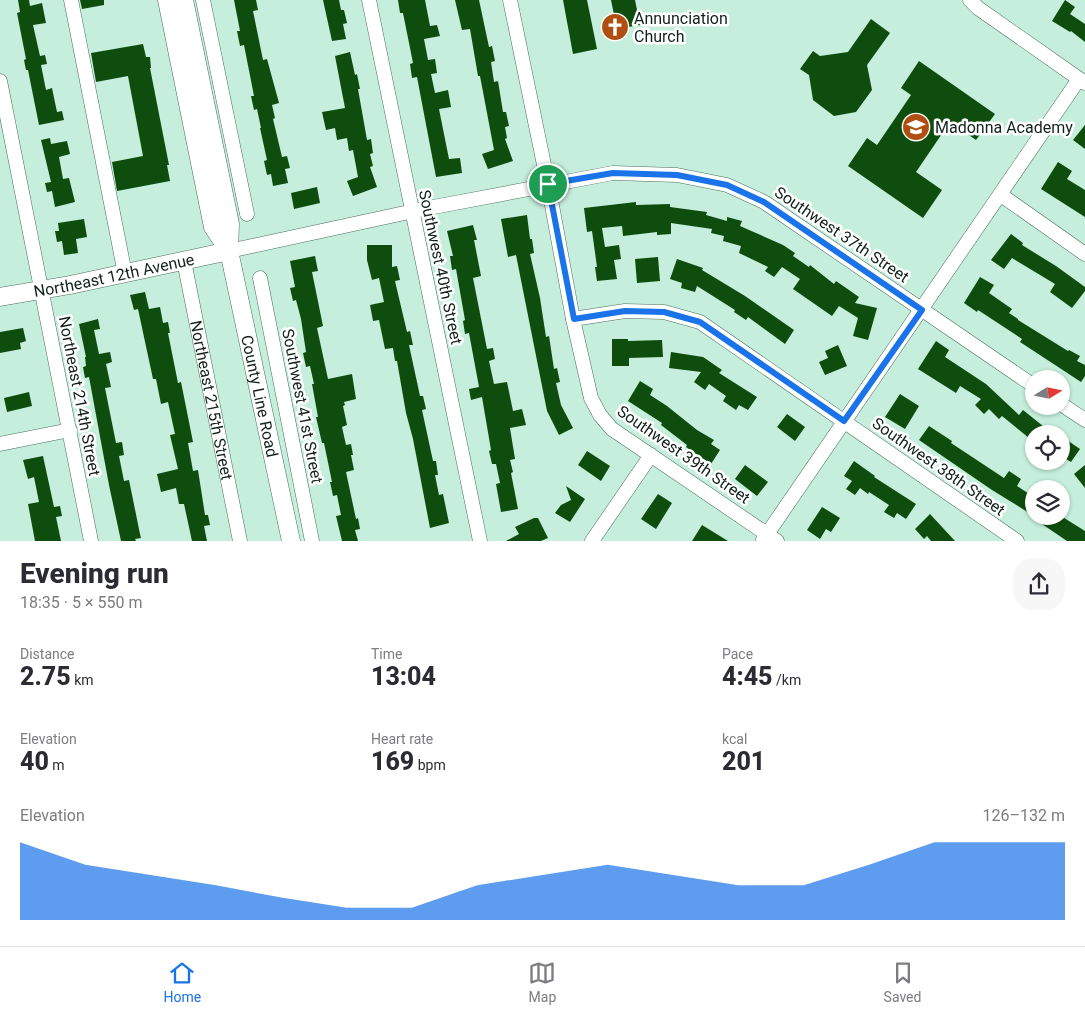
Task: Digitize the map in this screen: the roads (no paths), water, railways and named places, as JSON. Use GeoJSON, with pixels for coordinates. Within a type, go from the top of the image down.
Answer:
{"type":"FeatureCollection","features":[{"type":"Feature","properties":{"kind":"street"},"geometry":{"type":"LineString","coordinates":[[72,0],[124,274]]}},
{"type":"Feature","properties":{"kind":"street","name":"County Line Road"},"geometry":{"type":"LineString","coordinates":[[166,0],[213,228],[229,251]]}},
{"type":"Feature","properties":{"kind":"street","name":"County Line Road"},"geometry":{"type":"LineString","coordinates":[[184,0],[230,224],[229,251],[291,541]]}},
{"type":"Feature","properties":{"kind":"street"},"geometry":{"type":"LineString","coordinates":[[204,0],[247,214]]}},
{"type":"Feature","properties":{"kind":"street","name":"Southwest 40th Street"},"geometry":{"type":"LineString","coordinates":[[369,0],[480,541]]}},
{"type":"Feature","properties":{"kind":"street","name":"Southwest 39th Street"},"geometry":{"type":"LineString","coordinates":[[510,0],[574,319],[592,398],[600,415],[612,428],[769,539]]}},
{"type":"Feature","properties":{"kind":"street"},"geometry":{"type":"LineString","coordinates":[[769,539],[844,421],[1082,81],[978,8],[970,0]]}},
{"type":"Feature","properties":{"kind":"street","name":"Northeast 214th Street"},"geometry":{"type":"LineString","coordinates":[[0,82],[91,541]]}},
{"type":"Feature","properties":{"kind":"street","name":"Southwest 37th Street"},"geometry":{"type":"LineString","coordinates":[[229,251],[411,211],[548,184],[613,173],[677,175],[727,185],[764,202],[1025,380]]}},
{"type":"Feature","properties":{"kind":"street"},"geometry":{"type":"LineString","coordinates":[[1001,195],[1085,254]]}},
{"type":"Feature","properties":{"kind":"street","name":"Northeast 12th Avenue"},"geometry":{"type":"LineString","coordinates":[[0,297],[124,274],[229,251]]}},
{"type":"Feature","properties":{"kind":"street","name":"Northeast 215th Street"},"geometry":{"type":"LineString","coordinates":[[184,261],[240,541]]}},
{"type":"Feature","properties":{"kind":"street","name":"Southwest 41st Street"},"geometry":{"type":"LineString","coordinates":[[260,278],[312,541]]}},
{"type":"Feature","properties":{"kind":"street","name":"Southwest 38th Street"},"geometry":{"type":"LineString","coordinates":[[574,319],[625,311],[644,311],[664,312],[700,322],[1017,541]]}},
{"type":"Feature","properties":{"kind":"street"},"geometry":{"type":"LineString","coordinates":[[1070,410],[1085,420]]}},
{"type":"Feature","properties":{"kind":"street"},"geometry":{"type":"LineString","coordinates":[[0,444],[70,430]]}},
{"type":"Feature","properties":{"kind":"street"},"geometry":{"type":"LineString","coordinates":[[592,541],[651,455]]}},
{"type":"Feature","properties":{"kind":"place","name":"Annunciation Church"},"geometry":{"type":"Point","coordinates":[615,27]}},
{"type":"Feature","properties":{"kind":"place","name":"Madonna Academy"},"geometry":{"type":"Point","coordinates":[916,127]}}]}
